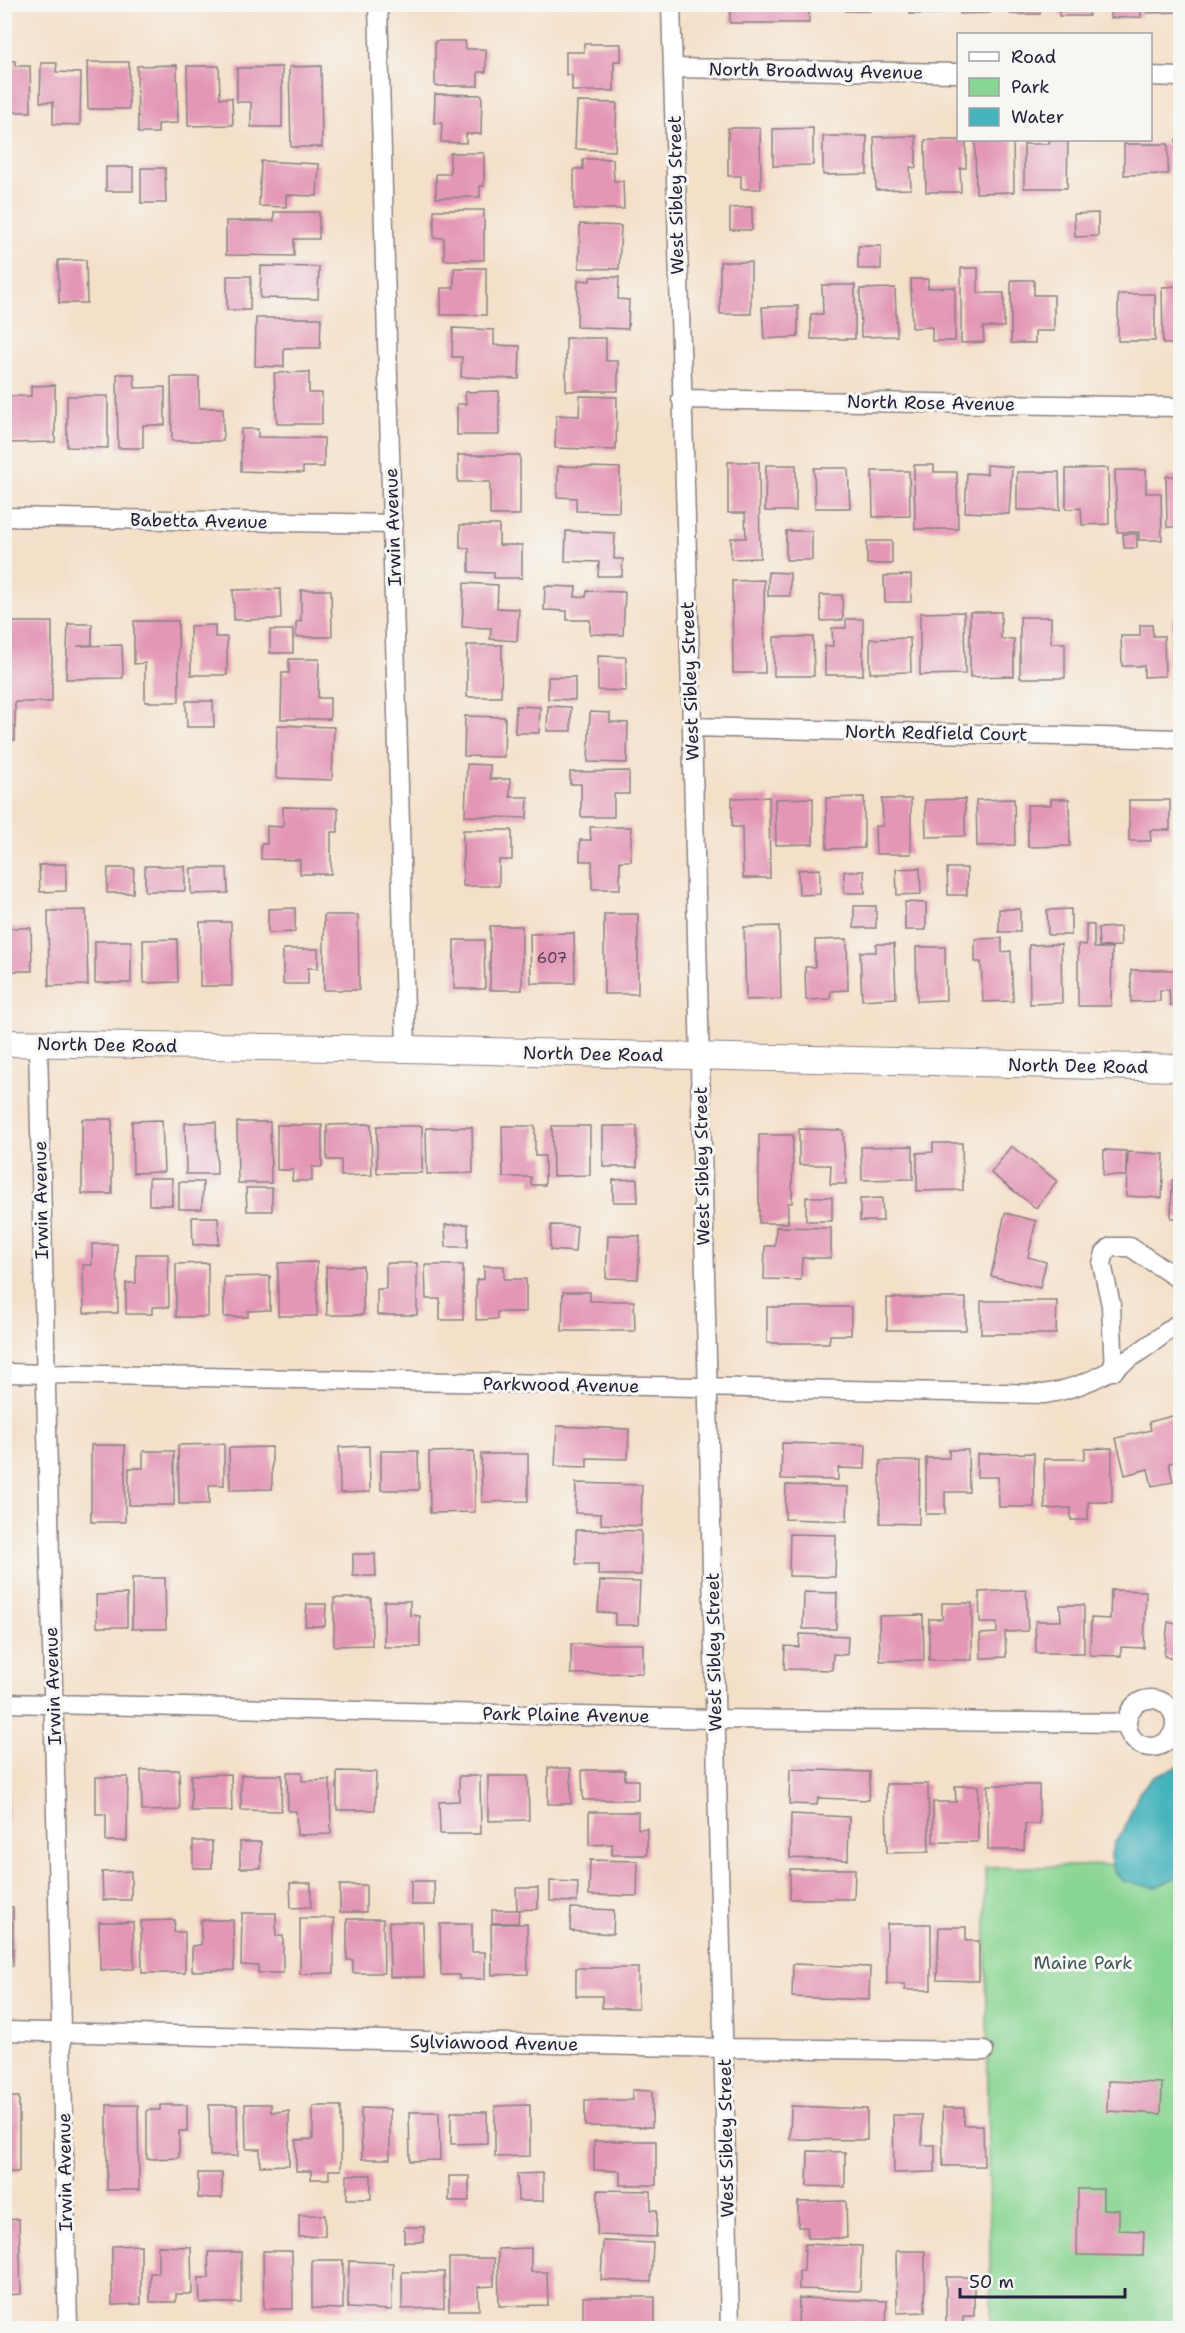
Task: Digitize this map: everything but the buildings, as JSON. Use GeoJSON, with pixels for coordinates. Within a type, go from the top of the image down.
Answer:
{"type":"FeatureCollection","features":[{"type":"Feature","properties":{"kind":"main road","name":"North Dee Road"},"geometry":{"type":"LineString","coordinates":[[4,1043],[406,1049],[1180,1068]]}},
{"type":"Feature","properties":{"kind":"street","name":"Irwin Avenue"},"geometry":{"type":"LineString","coordinates":[[378,4],[406,1049]]}},
{"type":"Feature","properties":{"kind":"street","name":"West Sibley Street"},"geometry":{"type":"LineString","coordinates":[[671,4],[692,727],[730,2328]]}},
{"type":"Feature","properties":{"kind":"street","name":"North Broadway Avenue"},"geometry":{"type":"LineString","coordinates":[[673,68],[957,73]]}},
{"type":"Feature","properties":{"kind":"street"},"geometry":{"type":"LineString","coordinates":[[1152,76],[1180,77]]}},
{"type":"Feature","properties":{"kind":"street","name":"North Rose Avenue"},"geometry":{"type":"LineString","coordinates":[[681,399],[1180,407]]}},
{"type":"Feature","properties":{"kind":"street","name":"Babetta Avenue"},"geometry":{"type":"LineString","coordinates":[[4,517],[393,524]]}},
{"type":"Feature","properties":{"kind":"street","name":"North Redfield Court"},"geometry":{"type":"LineString","coordinates":[[692,727],[1180,738]]}},
{"type":"Feature","properties":{"kind":"street","name":"Irwin Avenue"},"geometry":{"type":"LineString","coordinates":[[38,1044],[44,1374],[63,2032],[68,2328]]}},
{"type":"Feature","properties":{"kind":"street"},"geometry":{"type":"LineString","coordinates":[[1114,1371],[1111,1305],[1102,1264],[1105,1253],[1111,1247],[1130,1247],[1180,1280]]}},
{"type":"Feature","properties":{"kind":"street","name":"Parkwood Avenue"},"geometry":{"type":"LineString","coordinates":[[4,1373],[1044,1394],[1066,1391],[1114,1371],[1180,1322]]}},
{"type":"Feature","properties":{"kind":"street","name":"Park Plaine Avenue"},"geometry":{"type":"LineString","coordinates":[[4,1703],[716,1719],[1127,1723]]}},
{"type":"Feature","properties":{"kind":"street","name":"Sylviawood Avenue"},"geometry":{"type":"LineString","coordinates":[[4,2031],[723,2048],[984,2051]]}},
{"type":"Feature","properties":{"kind":"green space","name":"Maine Park"},"geometry":{"type":"Polygon","coordinates":[[[1180,1766],[1180,2328],[991,2328],[985,1868],[1111,1865],[1114,1848],[1142,1789],[1155,1778],[1180,1766]]]}},
{"type":"Feature","properties":{"kind":"water"},"geometry":{"type":"Polygon","coordinates":[[[1180,1766],[1180,1877],[1155,1887],[1122,1881],[1111,1865],[1111,1853],[1114,1843],[1123,1832],[1139,1793],[1154,1776],[1180,1766]]]}}]}
